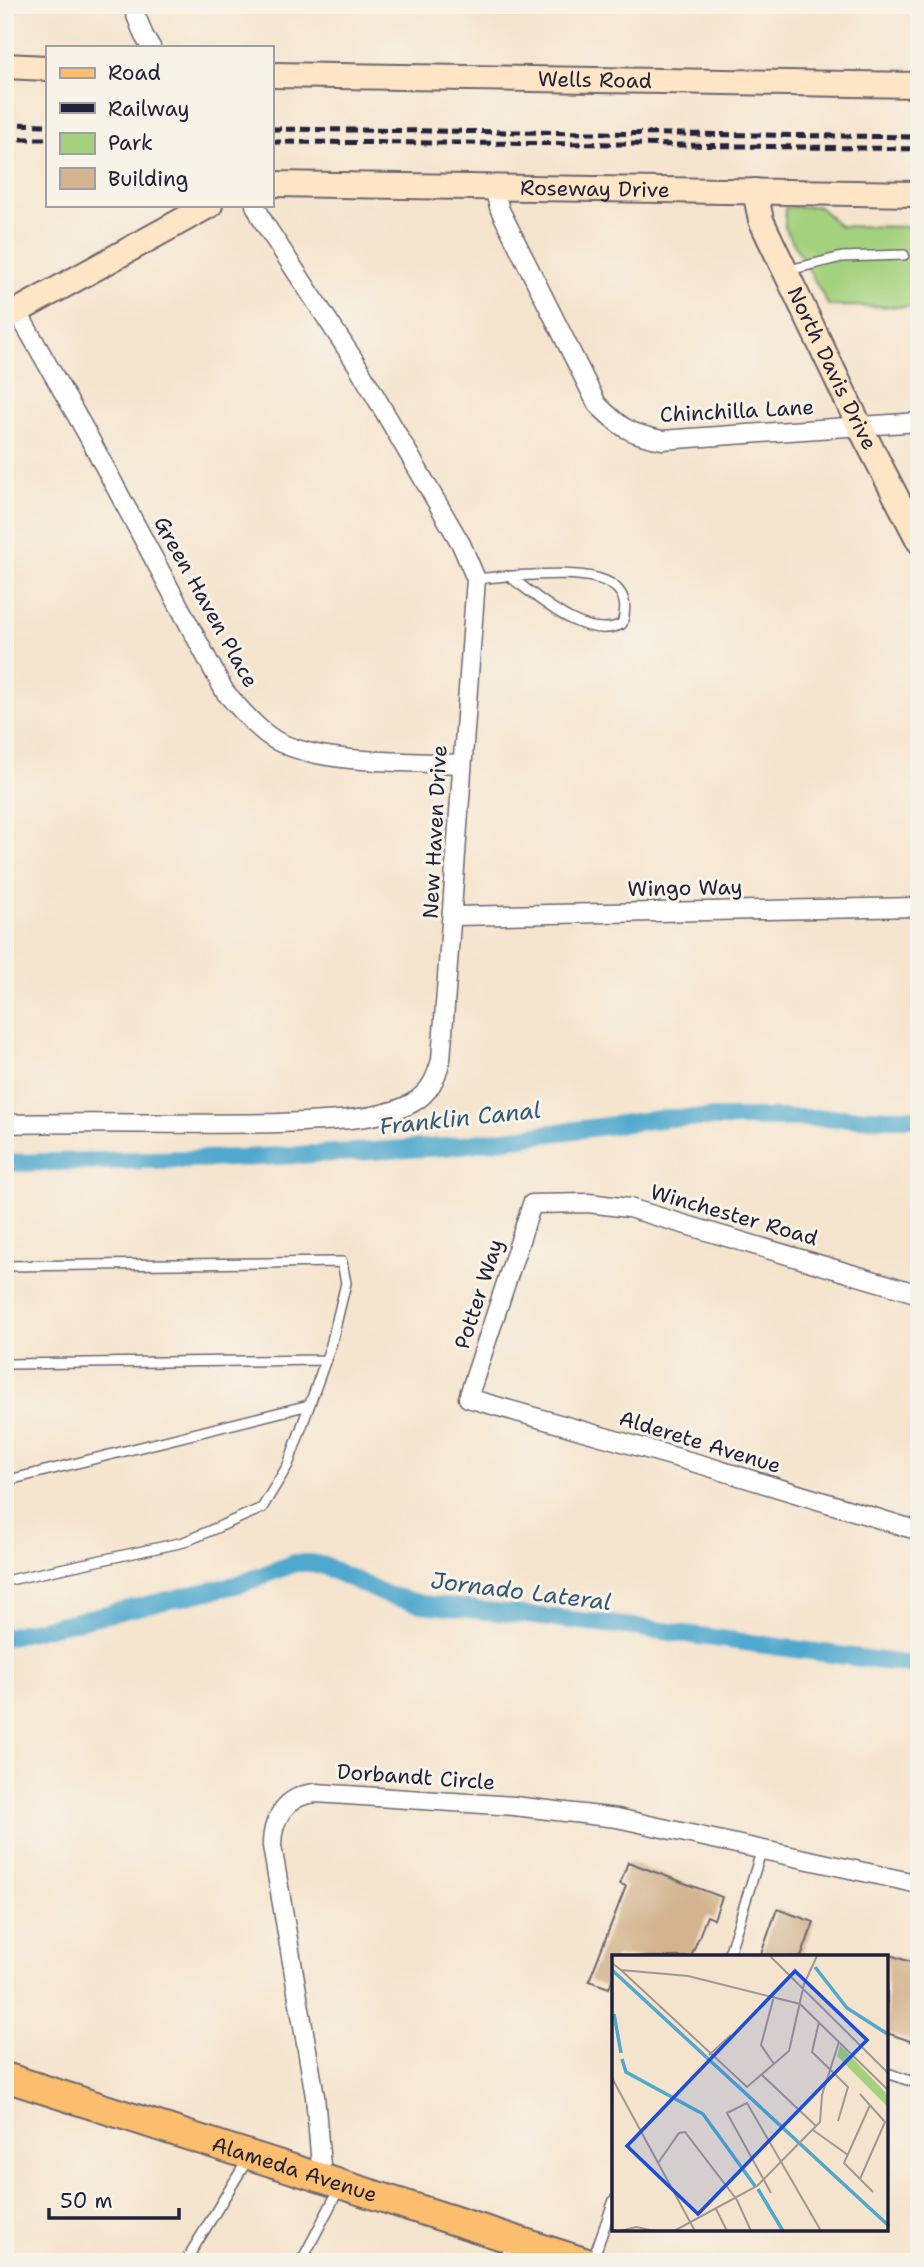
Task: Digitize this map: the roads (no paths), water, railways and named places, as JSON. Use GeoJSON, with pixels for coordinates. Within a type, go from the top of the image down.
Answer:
{"type":"FeatureCollection","features":[{"type":"Feature","properties":{"kind":"main road","name":"Alameda Avenue"},"geometry":{"type":"LineString","coordinates":[[5,2077],[332,2180],[509,2250],[584,2262]]}},
{"type":"Feature","properties":{"kind":"street"},"geometry":{"type":"LineString","coordinates":[[132,5],[150,46]]}},
{"type":"Feature","properties":{"kind":"street"},"geometry":{"type":"LineString","coordinates":[[5,66],[46,68]]}},
{"type":"Feature","properties":{"kind":"street","name":"Wells Road"},"geometry":{"type":"LineString","coordinates":[[273,75],[919,85]]}},
{"type":"Feature","properties":{"kind":"street","name":"Roseway Drive"},"geometry":{"type":"LineString","coordinates":[[273,184],[919,194]]}},
{"type":"Feature","properties":{"kind":"street","name":"Chinchilla Lane"},"geometry":{"type":"LineString","coordinates":[[494,188],[500,210],[597,404],[618,425],[639,436],[662,440],[919,422]]}},
{"type":"Feature","properties":{"kind":"street","name":"North Davis Drive"},"geometry":{"type":"LineString","coordinates":[[755,191],[761,220],[785,272],[919,541]]}},
{"type":"Feature","properties":{"kind":"street"},"geometry":{"type":"LineString","coordinates":[[11,314],[208,206]]}},
{"type":"Feature","properties":{"kind":"street","name":"New Haven Drive"},"geometry":{"type":"LineString","coordinates":[[5,1124],[72,1122],[206,1125],[321,1121],[385,1113],[405,1106],[426,1092],[435,1080],[441,1060],[475,579],[461,544],[356,363],[256,206]]}},
{"type":"Feature","properties":{"kind":"street","name":"Green Haven Place"},"geometry":{"type":"LineString","coordinates":[[11,314],[86,432],[225,692],[250,719],[275,740],[321,756],[461,764]]}},
{"type":"Feature","properties":{"kind":"street","name":"Wingo Way"},"geometry":{"type":"LineString","coordinates":[[453,916],[919,907]]}},
{"type":"Feature","properties":{"kind":"street","name":"Winchester Road"},"geometry":{"type":"LineString","coordinates":[[532,1204],[588,1203],[629,1208],[919,1294]]}},
{"type":"Feature","properties":{"kind":"street","name":"Potter Way"},"geometry":{"type":"LineString","coordinates":[[468,1398],[532,1204]]}},
{"type":"Feature","properties":{"kind":"street","name":"Alderete Avenue"},"geometry":{"type":"LineString","coordinates":[[468,1398],[703,1465],[919,1531]]}},
{"type":"Feature","properties":{"kind":"street","name":"Dorbandt Circle"},"geometry":{"type":"LineString","coordinates":[[332,2180],[272,1846],[274,1824],[280,1813],[292,1800],[303,1794],[514,1806],[629,1820],[919,1884]]}},
{"type":"Feature","properties":{"kind":"lane"},"geometry":{"type":"LineString","coordinates":[[785,272],[842,257],[904,255]]}},
{"type":"Feature","properties":{"kind":"lane"},"geometry":{"type":"LineString","coordinates":[[475,579],[509,576],[586,576],[606,579],[617,586],[622,594],[626,613],[622,624],[612,629],[591,628],[555,610],[509,576]]}},
{"type":"Feature","properties":{"kind":"lane"},"geometry":{"type":"LineString","coordinates":[[5,1266],[342,1262],[346,1283],[326,1360],[288,1465],[262,1508],[184,1542],[5,1581]]}},
{"type":"Feature","properties":{"kind":"lane"},"geometry":{"type":"LineString","coordinates":[[5,1364],[326,1360]]}},
{"type":"Feature","properties":{"kind":"lane"},"geometry":{"type":"LineString","coordinates":[[5,1481],[309,1405]]}},
{"type":"Feature","properties":{"kind":"lane"},"geometry":{"type":"LineString","coordinates":[[729,1955],[762,1849]]}},
{"type":"Feature","properties":{"kind":"lane"},"geometry":{"type":"LineString","coordinates":[[889,2075],[919,2084]]}},
{"type":"Feature","properties":{"kind":"lane"},"geometry":{"type":"LineString","coordinates":[[185,2262],[250,2155]]}},
{"type":"Feature","properties":{"kind":"lane"},"geometry":{"type":"LineString","coordinates":[[301,2262],[332,2180]]}},
{"type":"Feature","properties":{"kind":"lane"},"geometry":{"type":"LineString","coordinates":[[592,2262],[612,2206]]}},
{"type":"Feature","properties":{"kind":"waterway","name":"Franklin Canal"},"geometry":{"type":"LineString","coordinates":[[5,1163],[241,1158],[445,1147],[667,1118],[919,1118]]}},
{"type":"Feature","properties":{"kind":"waterway","name":"Jornado Lateral"},"geometry":{"type":"LineString","coordinates":[[5,1637],[240,1584],[295,1563],[312,1563],[387,1595],[422,1604],[626,1626],[919,1666]]}},
{"type":"Feature","properties":{"kind":"railway"},"geometry":{"type":"LineString","coordinates":[[5,124],[46,125]]}},
{"type":"Feature","properties":{"kind":"railway"},"geometry":{"type":"LineString","coordinates":[[273,129],[919,137]]}},
{"type":"Feature","properties":{"kind":"railway"},"geometry":{"type":"LineString","coordinates":[[5,139],[46,139]]}},
{"type":"Feature","properties":{"kind":"railway"},"geometry":{"type":"LineString","coordinates":[[273,142],[919,149]]}}]}
